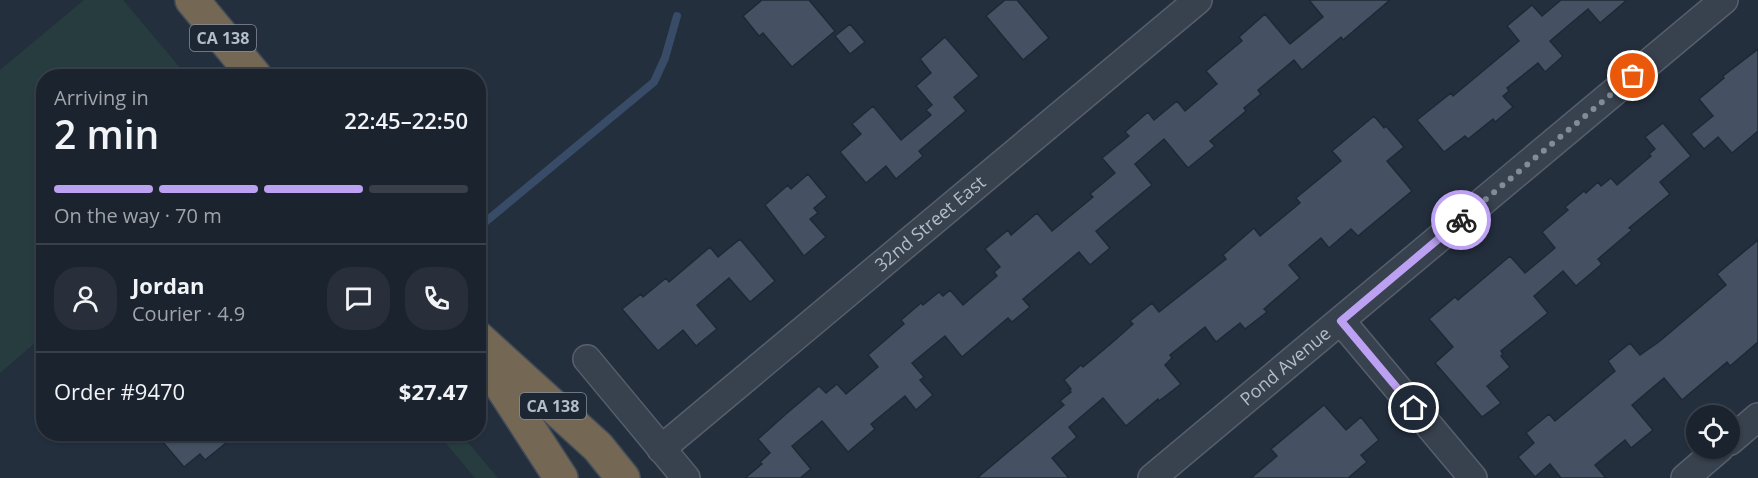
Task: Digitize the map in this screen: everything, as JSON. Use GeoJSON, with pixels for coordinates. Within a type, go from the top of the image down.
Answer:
{"type":"FeatureCollection","features":[{"type":"Feature","properties":{"kind":"highway","name":"CA 138"},"geometry":{"type":"LineString","coordinates":[[192,0],[249,69]]}},
{"type":"Feature","properties":{"kind":"highway","name":"CA 138"},"geometry":{"type":"LineString","coordinates":[[486,345],[598,447],[623,478]]}},
{"type":"Feature","properties":{"kind":"highway"},"geometry":{"type":"LineString","coordinates":[[486,363],[561,478]]}},
{"type":"Feature","properties":{"kind":"street","name":"32nd Street East"},"geometry":{"type":"LineString","coordinates":[[662,449],[1198,0]]}},
{"type":"Feature","properties":{"kind":"street","name":"Pond Avenue"},"geometry":{"type":"LineString","coordinates":[[1152,478],[1724,0]]}},
{"type":"Feature","properties":{"kind":"street"},"geometry":{"type":"LineString","coordinates":[[1341,321],[1473,478]]}},
{"type":"Feature","properties":{"kind":"street"},"geometry":{"type":"LineString","coordinates":[[586,359],[686,478]]}},
{"type":"Feature","properties":{"kind":"street"},"geometry":{"type":"LineString","coordinates":[[1740,432],[1758,417]]}},
{"type":"Feature","properties":{"kind":"street"},"geometry":{"type":"LineString","coordinates":[[1685,478],[1707,459]]}},
{"type":"Feature","properties":{"kind":"green space"},"geometry":{"type":"Polygon","coordinates":[[[84,0],[123,0],[181,69],[36,69],[36,342],[0,373],[0,70],[84,0]]]}},
{"type":"Feature","properties":{"kind":"green space"},"geometry":{"type":"Polygon","coordinates":[[[444,441],[467,441],[498,478],[475,478],[444,441]]]}},
{"type":"Feature","properties":{"kind":"building"},"geometry":{"type":"Polygon","coordinates":[[[762,0],[809,0],[835,31],[792,67],[763,33],[759,36],[743,16],[762,0]]]}},
{"type":"Feature","properties":{"kind":"building"},"geometry":{"type":"Polygon","coordinates":[[[1005,0],[1017,0],[1049,38],[1023,60],[986,16],[1005,0]]]}},
{"type":"Feature","properties":{"kind":"building"},"geometry":{"type":"Polygon","coordinates":[[[1309,0],[1390,0],[1343,40],[1341,37],[1302,70],[1294,60],[1258,90],[1261,94],[1244,108],[1246,111],[1210,141],[1215,146],[1188,168],[1164,139],[1135,164],[1152,185],[1096,231],[1110,248],[1090,265],[1079,252],[1023,299],[1030,307],[1012,322],[1008,318],[962,357],[945,336],[912,363],[924,377],[920,380],[933,395],[916,410],[905,396],[871,424],[875,429],[848,452],[822,421],[792,446],[811,469],[800,478],[745,478],[762,464],[760,462],[770,453],[758,439],[819,386],[826,393],[837,384],[846,394],[878,367],[868,355],[904,324],[901,320],[921,303],[923,305],[939,292],[943,296],[950,290],[963,305],[997,276],[994,272],[1000,267],[985,249],[1008,230],[1011,235],[1037,213],[1052,231],[1093,197],[1090,194],[1115,173],[1102,158],[1129,136],[1125,132],[1148,112],[1154,120],[1177,101],[1185,111],[1217,84],[1206,71],[1242,41],[1239,37],[1265,14],[1290,44],[1323,17],[1309,0]]]}},
{"type":"Feature","properties":{"kind":"building"},"geometry":{"type":"Polygon","coordinates":[[[1561,0],[1627,0],[1600,23],[1588,9],[1550,41],[1563,56],[1545,72],[1538,63],[1507,88],[1509,91],[1503,96],[1513,107],[1495,122],[1493,119],[1468,139],[1465,136],[1444,152],[1417,120],[1451,93],[1453,96],[1519,41],[1507,26],[1532,5],[1542,16],[1561,0]]]}},
{"type":"Feature","properties":{"kind":"building"},"geometry":{"type":"Polygon","coordinates":[[[850,24],[865,42],[850,54],[835,36],[850,24]]]}},
{"type":"Feature","properties":{"kind":"building"},"geometry":{"type":"Polygon","coordinates":[[[945,37],[979,76],[954,97],[966,111],[919,151],[923,156],[896,179],[886,166],[866,183],[840,152],[861,134],[852,124],[873,106],[901,140],[931,115],[926,110],[932,105],[916,86],[931,73],[920,59],[945,37]]]}},
{"type":"Feature","properties":{"kind":"building"},"geometry":{"type":"Polygon","coordinates":[[[1758,49],[1758,131],[1732,153],[1718,137],[1704,149],[1691,134],[1713,116],[1699,99],[1724,78],[1723,76],[1758,49]]]}},
{"type":"Feature","properties":{"kind":"building"},"geometry":{"type":"Polygon","coordinates":[[[1374,116],[1404,147],[1387,161],[1412,191],[1358,236],[1351,229],[1329,248],[1321,238],[1289,265],[1300,278],[1264,309],[1267,312],[1245,329],[1240,323],[1216,342],[1205,327],[1170,355],[1172,358],[1165,365],[1181,384],[1159,401],[1158,399],[1126,426],[1103,398],[1069,427],[1077,437],[1052,458],[1069,478],[977,478],[1064,405],[1060,401],[1071,392],[1069,390],[1071,389],[1064,380],[1114,341],[1133,324],[1130,321],[1152,303],[1159,312],[1226,259],[1223,255],[1254,228],[1260,236],[1300,203],[1296,198],[1341,161],[1332,151],[1374,116]]]}},
{"type":"Feature","properties":{"kind":"building"},"geometry":{"type":"Polygon","coordinates":[[[1663,123],[1691,156],[1660,182],[1670,194],[1629,228],[1632,230],[1598,259],[1602,264],[1576,286],[1563,271],[1534,296],[1548,313],[1501,351],[1503,354],[1501,356],[1510,367],[1487,386],[1501,403],[1482,417],[1435,363],[1453,347],[1429,319],[1455,297],[1458,300],[1510,256],[1525,273],[1555,248],[1542,232],[1568,210],[1565,207],[1584,191],[1586,193],[1598,182],[1601,186],[1611,178],[1617,185],[1651,156],[1649,154],[1655,149],[1645,137],[1663,123]]]}},
{"type":"Feature","properties":{"kind":"building"},"geometry":{"type":"Polygon","coordinates":[[[808,174],[827,197],[814,208],[818,213],[810,219],[826,237],[804,256],[765,205],[788,185],[791,189],[808,174]]]}},
{"type":"Feature","properties":{"kind":"building"},"geometry":{"type":"Polygon","coordinates":[[[740,239],[775,281],[750,302],[729,278],[697,305],[717,329],[696,346],[683,330],[658,351],[622,309],[641,294],[643,297],[666,278],[669,282],[710,247],[718,257],[740,239]]]}},
{"type":"Feature","properties":{"kind":"building"},"geometry":{"type":"Polygon","coordinates":[[[1758,240],[1758,342],[1730,366],[1727,362],[1682,400],[1664,378],[1632,405],[1653,430],[1631,448],[1625,440],[1595,465],[1606,478],[1561,478],[1550,464],[1535,477],[1518,457],[1534,443],[1526,433],[1549,414],[1555,421],[1615,371],[1608,361],[1630,343],[1640,355],[1660,341],[1726,285],[1717,274],[1758,240]]]}},
{"type":"Feature","properties":{"kind":"building"},"geometry":{"type":"Polygon","coordinates":[[[1324,405],[1346,430],[1361,417],[1379,440],[1361,455],[1367,462],[1348,478],[1251,478],[1277,456],[1271,449],[1324,405]]]}},
{"type":"Feature","properties":{"kind":"building"},"geometry":{"type":"Polygon","coordinates":[[[162,441],[228,441],[205,460],[200,454],[184,467],[162,441]]]}},
{"type":"Feature","properties":{"kind":"waterway"},"geometry":{"type":"LineString","coordinates":[[486,221],[654,82],[665,58],[677,16]]}},
{"type":"Feature","properties":{"kind":"way so far"},"geometry":{"type":"LineString","coordinates":[[1461,220],[1633,76]]}},
{"type":"Feature","properties":{"kind":"route"},"geometry":{"type":"LineString","coordinates":[[1414,408],[1341,321],[1461,220]]}}]}
